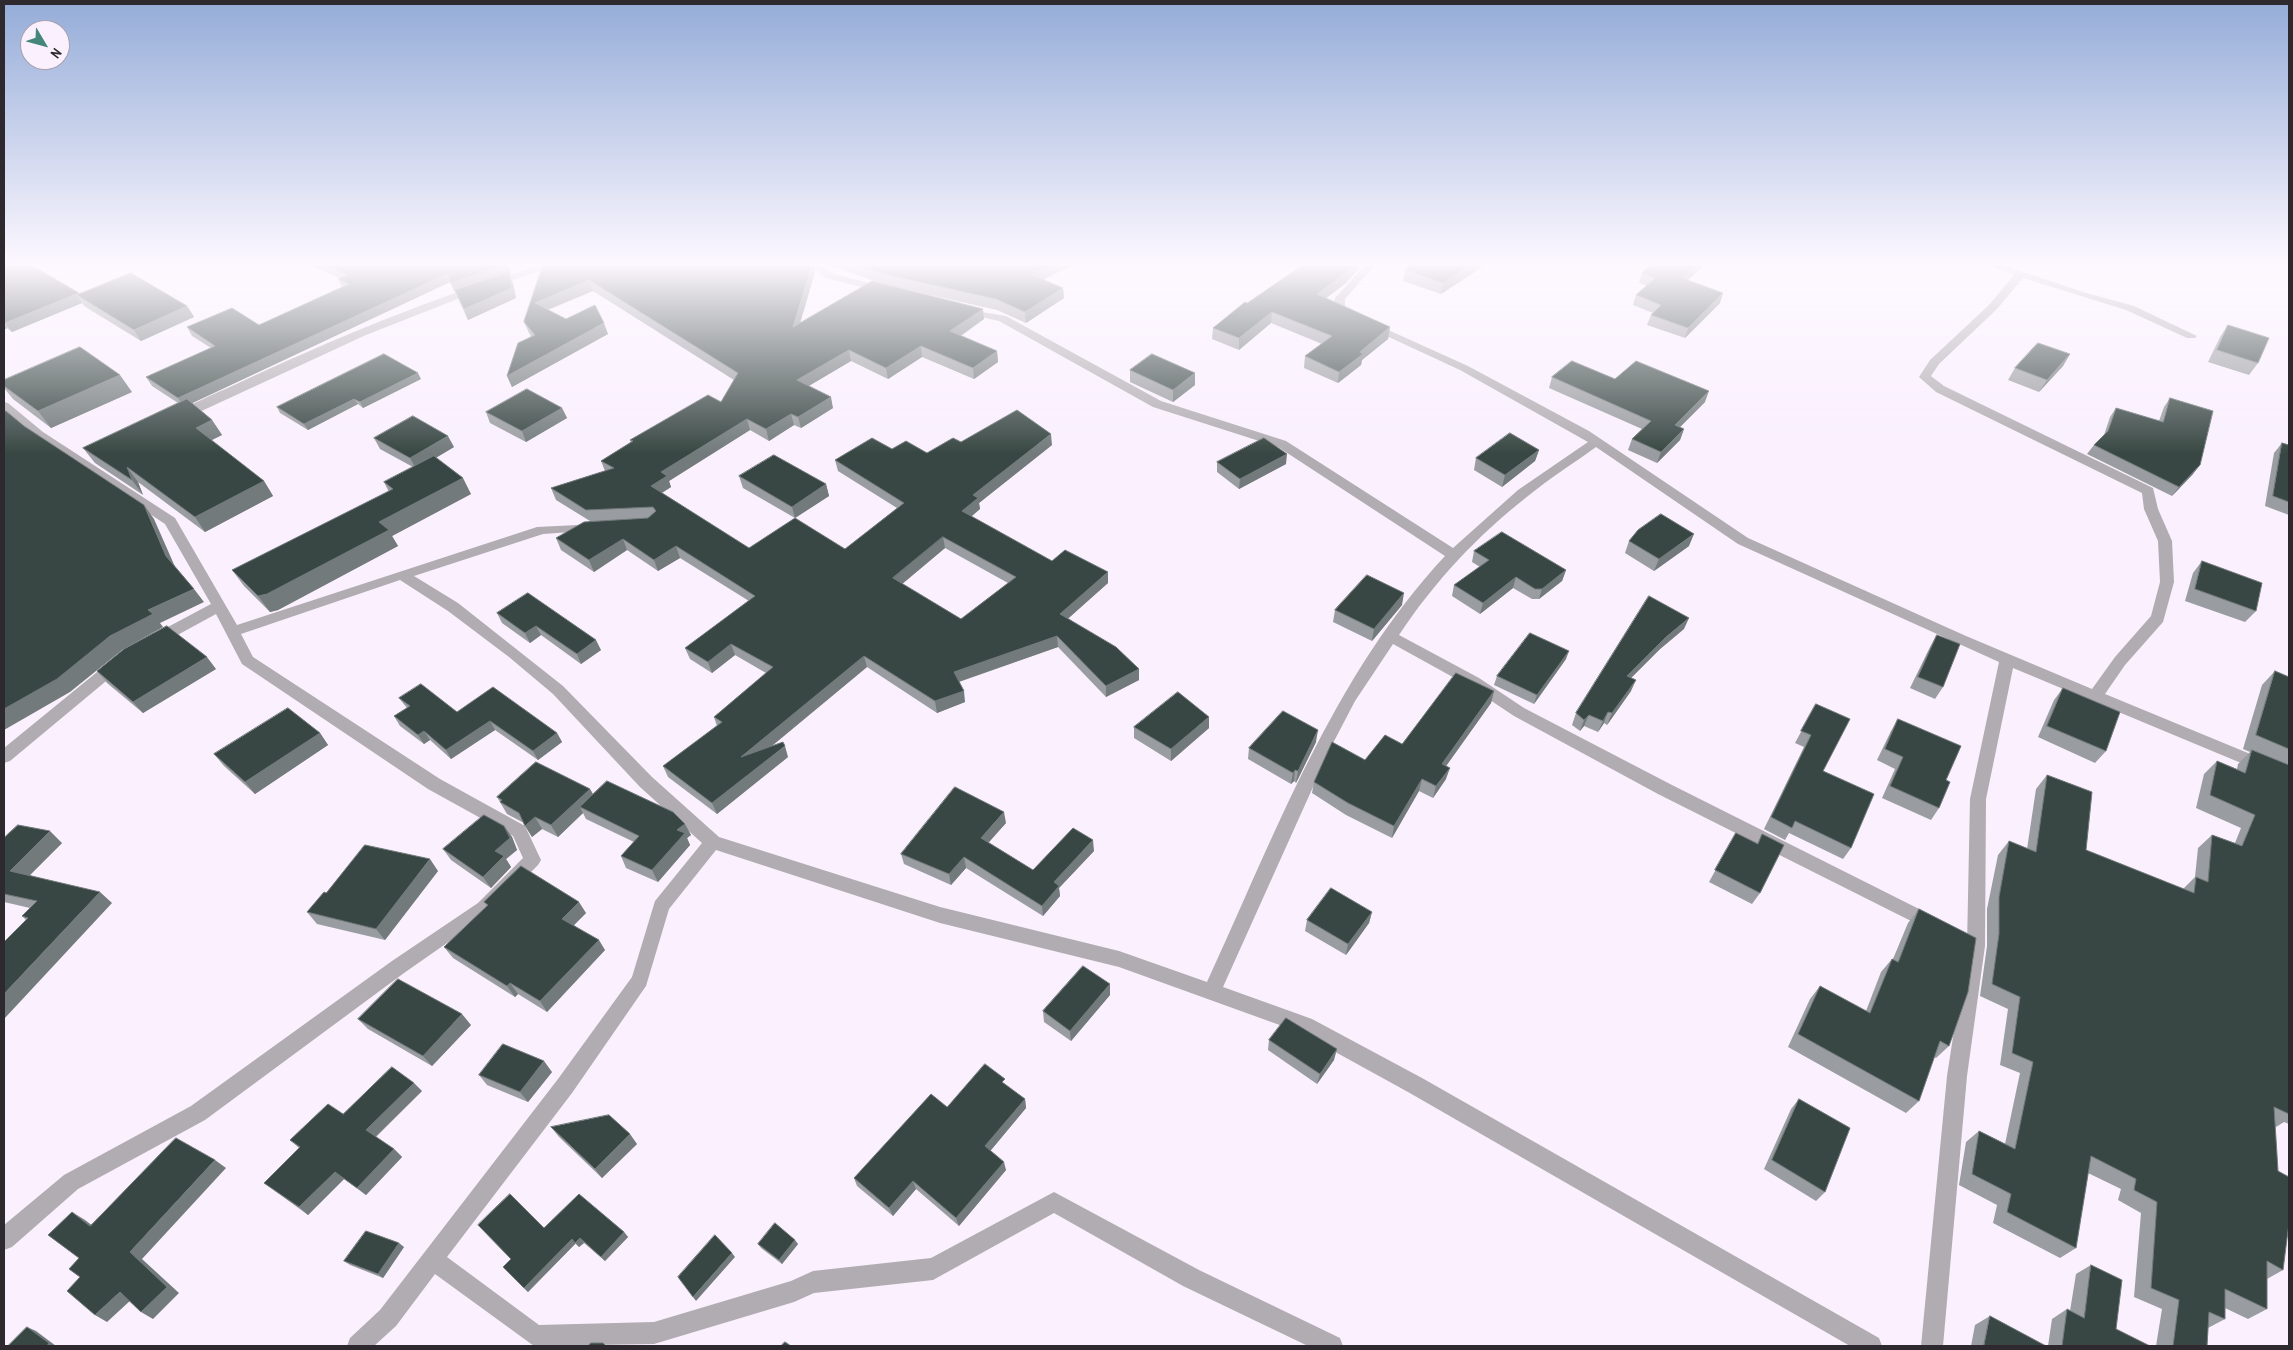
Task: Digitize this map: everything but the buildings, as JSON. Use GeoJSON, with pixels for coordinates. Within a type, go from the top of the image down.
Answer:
{"type":"FeatureCollection","features":[{"type":"Feature","properties":{"kind":"street"},"geometry":{"type":"LineString","coordinates":[[168,421],[263,376],[375,328]]}},
{"type":"Feature","properties":{"kind":"street"},"geometry":{"type":"LineString","coordinates":[[1021,328],[1157,404],[1282,444],[1454,555]]}},
{"type":"Feature","properties":{"kind":"street"},"geometry":{"type":"LineString","coordinates":[[1378,328],[1464,368],[1596,442],[1743,541],[2007,659],[2289,777]]}},
{"type":"Feature","properties":{"kind":"street"},"geometry":{"type":"LineString","coordinates":[[1970,328],[1934,362],[1925,377],[1940,389],[2148,492],[2152,509],[2165,541],[2168,582],[2158,618],[2120,661],[2095,696]]}},
{"type":"Feature","properties":{"kind":"street"},"geometry":{"type":"LineString","coordinates":[[2174,328],[2191,336]]}},
{"type":"Feature","properties":{"kind":"street"},"geometry":{"type":"LineString","coordinates":[[4,406],[39,435],[87,461],[170,521],[233,631],[246,660],[434,784],[519,831],[532,860],[484,908],[398,967],[198,1113],[71,1182],[4,1239]]}},
{"type":"Feature","properties":{"kind":"street"},"geometry":{"type":"LineString","coordinates":[[1212,991],[1324,747],[1349,698],[1429,582],[1454,555],[1523,492],[1596,442]]}},
{"type":"Feature","properties":{"kind":"street"},"geometry":{"type":"LineString","coordinates":[[233,631],[402,574],[542,530],[606,526]]}},
{"type":"Feature","properties":{"kind":"street"},"geometry":{"type":"LineString","coordinates":[[402,574],[453,607],[558,690],[646,782],[713,842],[940,915],[1118,959],[1305,1025],[1424,1090],[1871,1346]]}},
{"type":"Feature","properties":{"kind":"street"},"geometry":{"type":"LineString","coordinates":[[145,646],[219,606]]}},
{"type":"Feature","properties":{"kind":"street"},"geometry":{"type":"LineString","coordinates":[[1391,637],[1474,682],[1519,712],[1656,785],[1976,946]]}},
{"type":"Feature","properties":{"kind":"street"},"geometry":{"type":"LineString","coordinates":[[4,756],[128,655]]}},
{"type":"Feature","properties":{"kind":"street"},"geometry":{"type":"LineString","coordinates":[[1932,1346],[1957,1076],[1976,946],[1975,900],[1978,799],[2007,659]]}},
{"type":"Feature","properties":{"kind":"street"},"geometry":{"type":"LineString","coordinates":[[358,1346],[388,1318],[565,1086],[640,980],[661,906],[713,842]]}},
{"type":"Feature","properties":{"kind":"street"},"geometry":{"type":"LineString","coordinates":[[432,1260],[536,1336],[654,1333],[794,1291],[813,1282],[933,1269],[1054,1202],[1191,1278],[1332,1346]]}}]}
